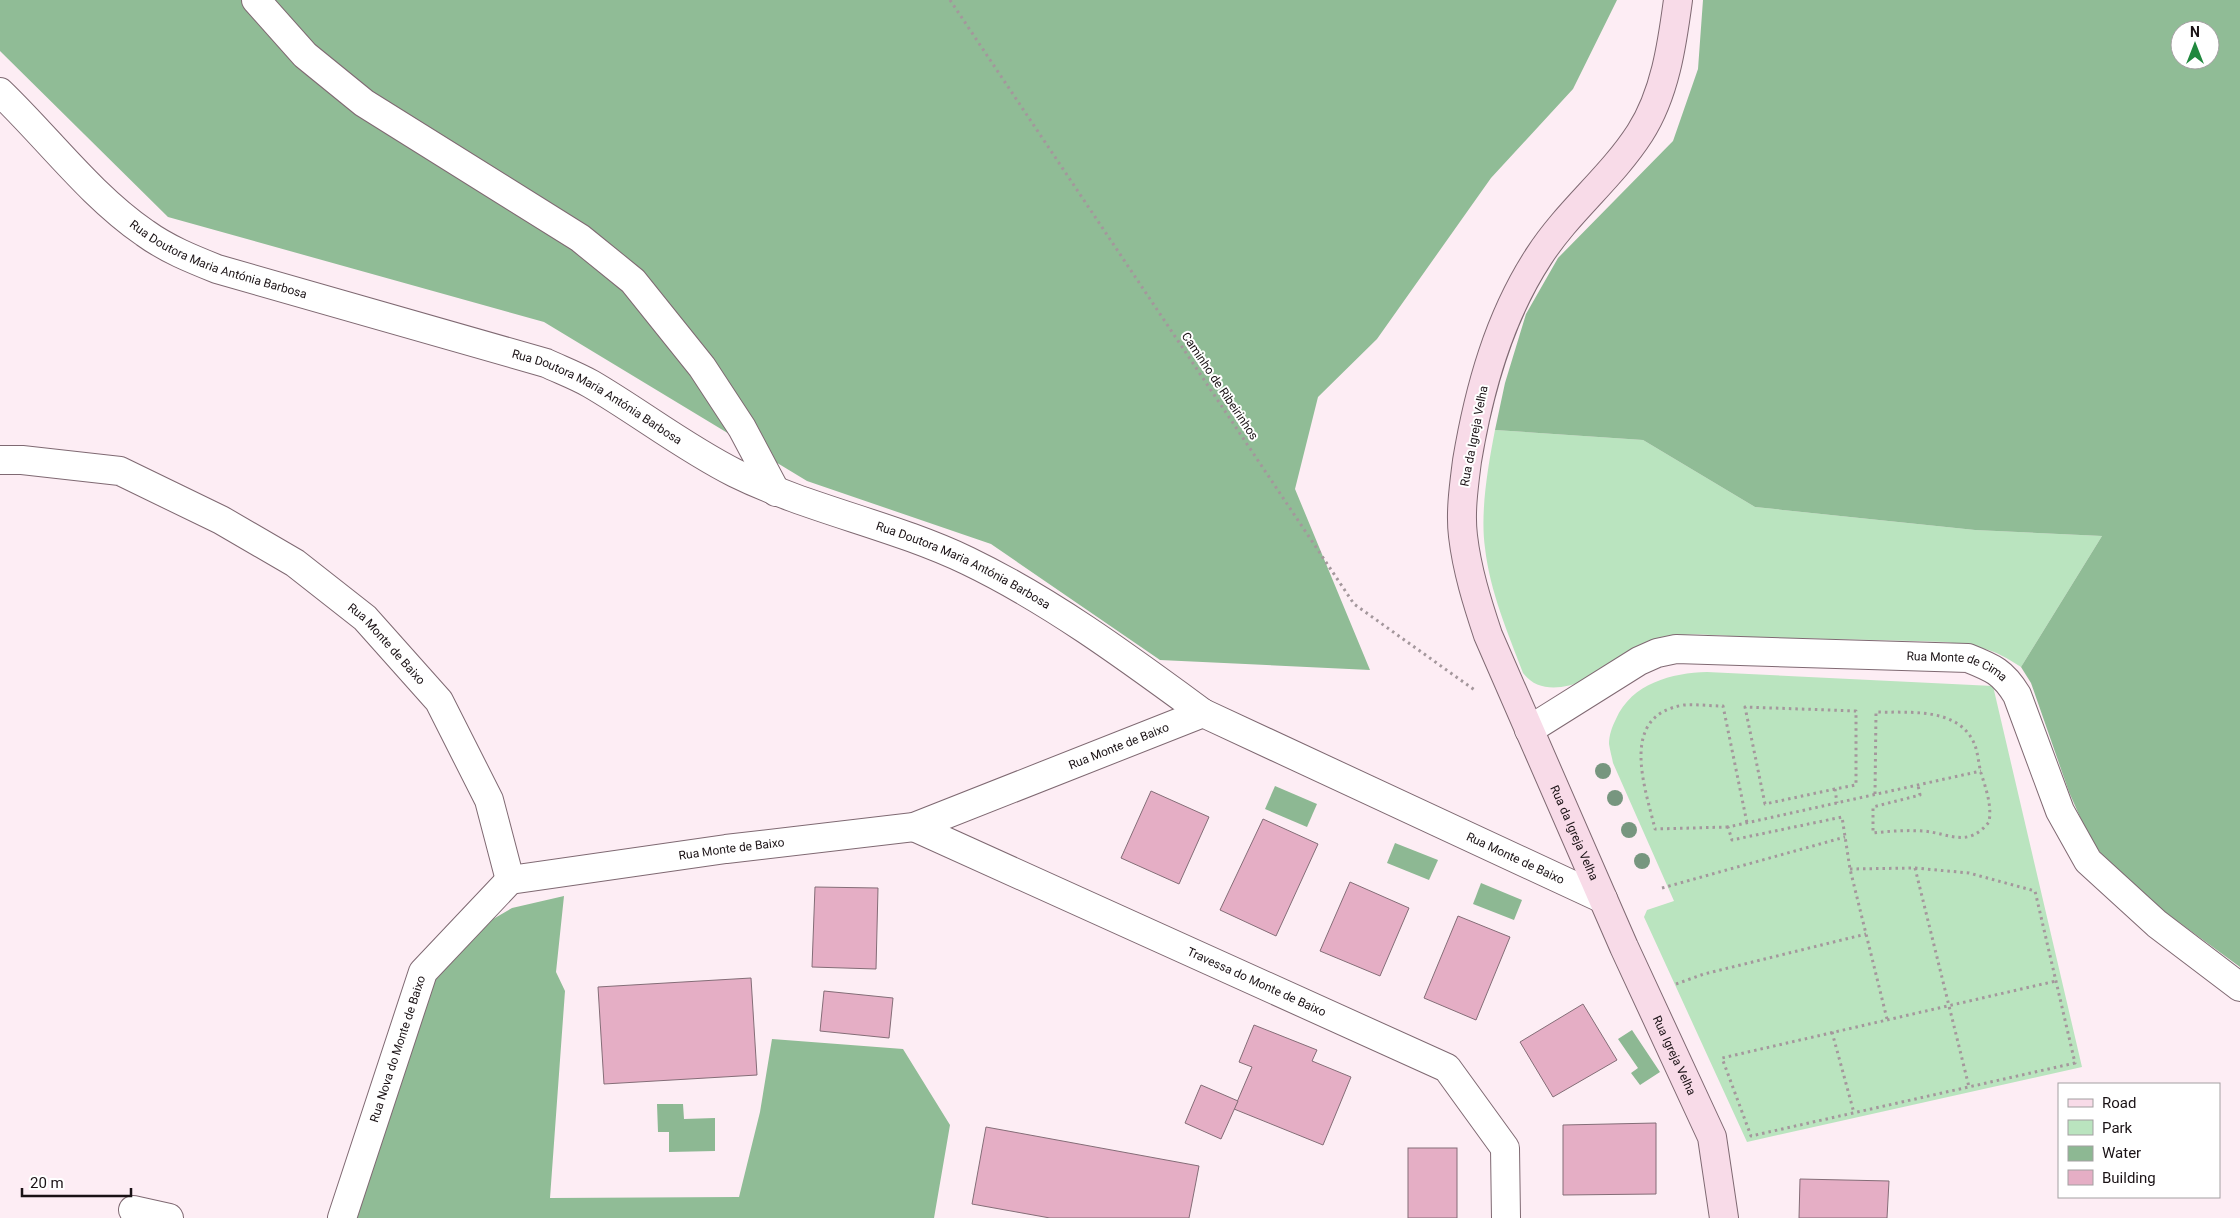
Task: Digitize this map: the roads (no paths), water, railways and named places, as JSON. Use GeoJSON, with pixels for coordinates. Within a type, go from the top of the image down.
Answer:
{"type":"FeatureCollection","features":[{"type":"Feature","properties":{"kind":"street"},"geometry":{"type":"LineString","coordinates":[[256,0],[305,55],[364,103],[580,238],[633,281],[702,366],[742,428],[776,492]]}},
{"type":"Feature","properties":{"kind":"street","name":"Rua da Igreja Velha"},"geometry":{"type":"LineString","coordinates":[[1603,899],[1488,635],[1471,581],[1463,534],[1464,487],[1470,443],[1481,390],[1516,293],[1545,247],[1640,133],[1661,89],[1672,44],[1678,0]]}},
{"type":"Feature","properties":{"kind":"street","name":"Rua Doutora Maria Antónia Barbosa"},"geometry":{"type":"LineString","coordinates":[[0,92],[97,192],[144,233],[179,254],[226,272],[546,363],[589,383],[735,473],[776,492],[911,537],[983,569],[1044,604],[1203,713]]}},
{"type":"Feature","properties":{"kind":"street"},"geometry":{"type":"LineString","coordinates":[[0,104],[30,121]]}},
{"type":"Feature","properties":{"kind":"street","name":"Rua Monte de Baixo"},"geometry":{"type":"LineString","coordinates":[[0,460],[22,460],[120,471],[222,520],[295,564],[365,618],[439,701],[489,800],[510,880],[726,849],[914,828],[1203,713],[1603,899]]}},
{"type":"Feature","properties":{"kind":"street","name":"Rua Monte de Cima"},"geometry":{"type":"LineString","coordinates":[[1529,730],[1639,661],[1657,653],[1676,649],[1968,658],[1987,666],[2006,678],[2017,695],[2060,811],[2088,861],[2157,924],[2240,988]]}},
{"type":"Feature","properties":{"kind":"street","name":"Travessa do Monte de Baixo"},"geometry":{"type":"LineString","coordinates":[[914,828],[1447,1068],[1505,1148],[1506,1218]]}},
{"type":"Feature","properties":{"kind":"street","name":"Rua Nova do Monte de Baixo"},"geometry":{"type":"LineString","coordinates":[[342,1218],[423,972],[510,880]]}},
{"type":"Feature","properties":{"kind":"street","name":"Rua Igreja Velha"},"geometry":{"type":"LineString","coordinates":[[1603,899],[1712,1137],[1724,1218]]}},
{"type":"Feature","properties":{"kind":"street"},"geometry":{"type":"LineString","coordinates":[[133,1210],[169,1218]]}},
{"type":"Feature","properties":{"kind":"water"},"geometry":{"type":"Polygon","coordinates":[[[1275,786],[1317,804],[1307,827],[1265,809],[1275,786]]]}},
{"type":"Feature","properties":{"kind":"water"},"geometry":{"type":"Polygon","coordinates":[[[1395,843],[1438,860],[1429,880],[1387,863],[1395,843]]]}},
{"type":"Feature","properties":{"kind":"water"},"geometry":{"type":"Polygon","coordinates":[[[1481,883],[1522,900],[1514,920],[1473,904],[1481,883]]]}},
{"type":"Feature","properties":{"kind":"water"},"geometry":{"type":"Polygon","coordinates":[[[1632,1030],[1660,1072],[1640,1085],[1631,1073],[1638,1068],[1618,1039],[1632,1030]]]}},
{"type":"Feature","properties":{"kind":"water"},"geometry":{"type":"Polygon","coordinates":[[[657,1104],[683,1104],[684,1119],[715,1118],[715,1151],[669,1152],[669,1132],[658,1132],[657,1104]]]}}]}
